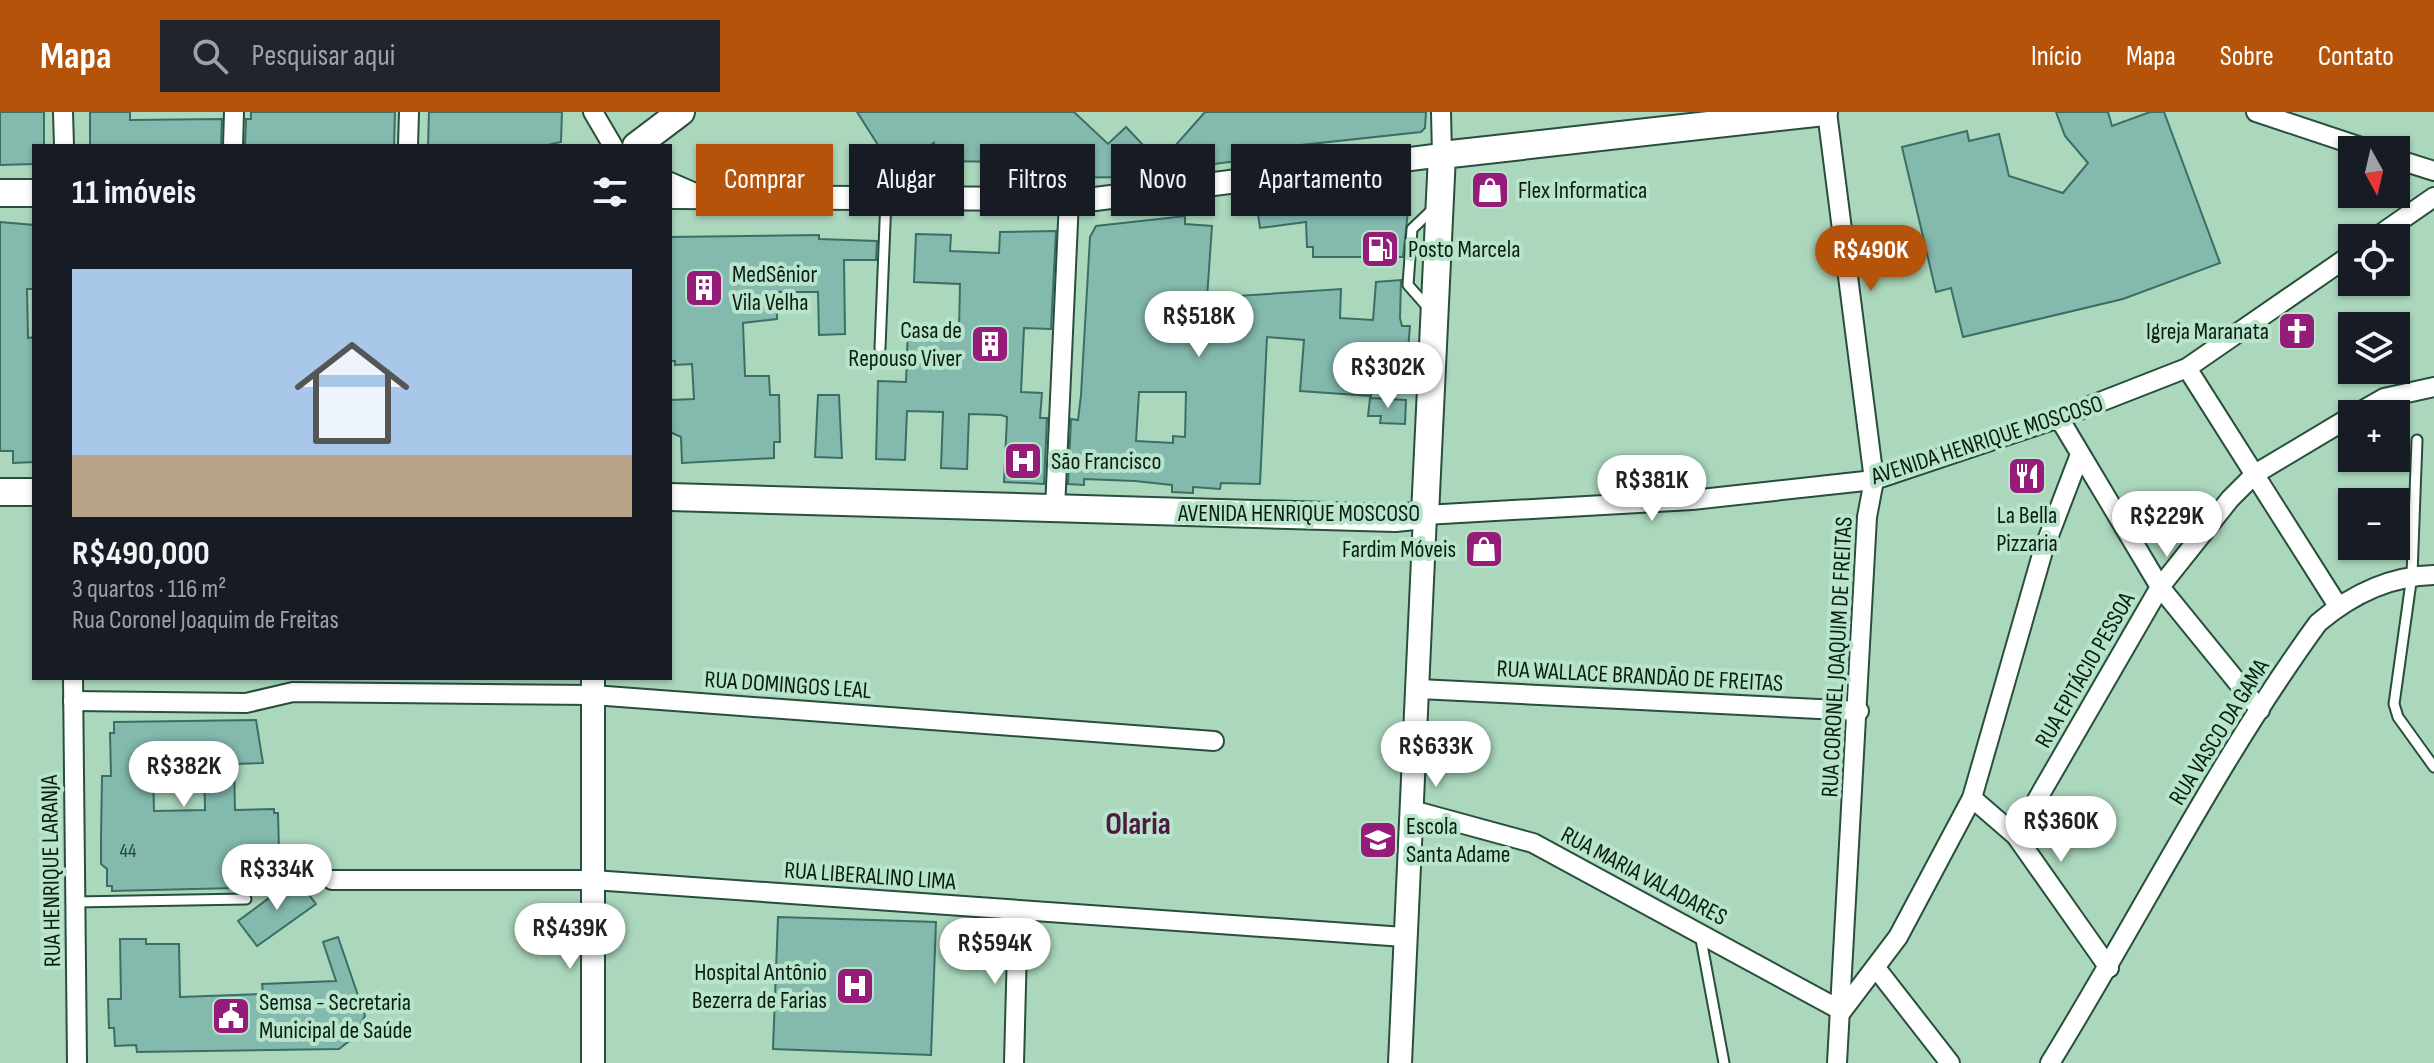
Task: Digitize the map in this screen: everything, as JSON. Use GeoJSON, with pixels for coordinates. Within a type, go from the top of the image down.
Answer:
{"type":"FeatureCollection","features":[{"type":"Feature","properties":{"kind":"main road"},"geometry":{"type":"LineString","coordinates":[[639,144],[681,112]]}},
{"type":"Feature","properties":{"kind":"main road"},"geometry":{"type":"LineString","coordinates":[[1425,515],[1442,155],[1825,112]]}},
{"type":"Feature","properties":{"kind":"main road"},"geometry":{"type":"LineString","coordinates":[[0,193],[32,193]]}},
{"type":"Feature","properties":{"kind":"main road"},"geometry":{"type":"LineString","coordinates":[[0,492],[32,492]]}},
{"type":"Feature","properties":{"kind":"main road","name":"AVENIDA HENRIQUE MOSCOSO"},"geometry":{"type":"LineString","coordinates":[[672,497],[1395,518],[1425,515]]}},
{"type":"Feature","properties":{"kind":"street"},"geometry":{"type":"LineString","coordinates":[[63,112],[64,144]]}},
{"type":"Feature","properties":{"kind":"street"},"geometry":{"type":"LineString","coordinates":[[233,144],[234,112]]}},
{"type":"Feature","properties":{"kind":"street"},"geometry":{"type":"LineString","coordinates":[[408,144],[409,112]]}},
{"type":"Feature","properties":{"kind":"street"},"geometry":{"type":"LineString","coordinates":[[593,112],[612,144]]}},
{"type":"Feature","properties":{"kind":"street"},"geometry":{"type":"LineString","coordinates":[[1095,198],[1442,155],[1441,112]]}},
{"type":"Feature","properties":{"kind":"street","name":"RUA CORONEL JOAQUIM DE FREITAS"},"geometry":{"type":"LineString","coordinates":[[1825,112],[1874,480],[1867,517],[1859,711],[1837,1063]]}},
{"type":"Feature","properties":{"kind":"street"},"geometry":{"type":"LineString","coordinates":[[2256,112],[2338,139]]}},
{"type":"Feature","properties":{"kind":"street"},"geometry":{"type":"LineString","coordinates":[[2410,163],[2434,171]]}},
{"type":"Feature","properties":{"kind":"street"},"geometry":{"type":"LineString","coordinates":[[672,183],[696,193]]}},
{"type":"Feature","properties":{"kind":"street"},"geometry":{"type":"LineString","coordinates":[[672,197],[696,196]]}},
{"type":"Feature","properties":{"kind":"street"},"geometry":{"type":"LineString","coordinates":[[2395,224],[2434,197]]}},
{"type":"Feature","properties":{"kind":"street"},"geometry":{"type":"LineString","coordinates":[[1055,509],[1068,216]]}},
{"type":"Feature","properties":{"kind":"street","name":"AVENIDA HENRIQUE MOSCOSO"},"geometry":{"type":"LineString","coordinates":[[1425,515],[1692,500],[1874,480],[2059,418],[2187,368],[2338,264]]}},
{"type":"Feature","properties":{"kind":"street"},"geometry":{"type":"LineString","coordinates":[[2187,368],[2338,606]]}},
{"type":"Feature","properties":{"kind":"street","name":"RUA EPITÁCIO PESSOA"},"geometry":{"type":"LineString","coordinates":[[2380,400],[2434,387]]}},
{"type":"Feature","properties":{"kind":"street"},"geometry":{"type":"LineString","coordinates":[[2059,418],[2079,457],[2160,587],[2260,710]]}},
{"type":"Feature","properties":{"kind":"street","name":"RUA EPITÁCIO PESSOA"},"geometry":{"type":"LineString","coordinates":[[2016,836],[2160,587],[2230,499],[2255,474],[2338,425]]}},
{"type":"Feature","properties":{"kind":"street"},"geometry":{"type":"LineString","coordinates":[[1842,1011],[1898,937],[1972,798],[2043,551],[2079,457]]}},
{"type":"Feature","properties":{"kind":"street"},"geometry":{"type":"LineString","coordinates":[[1400,1063],[1425,515]]}},
{"type":"Feature","properties":{"kind":"street","name":"RUA VASCO DA GAMA"},"geometry":{"type":"LineString","coordinates":[[2050,1063],[2109,968],[2174,848],[2318,623],[2338,606],[2378,585],[2412,575],[2434,575]]}},
{"type":"Feature","properties":{"kind":"street","name":"RUA HENRIQUE LARANJA"},"geometry":{"type":"LineString","coordinates":[[73,680],[77,1063]]}},
{"type":"Feature","properties":{"kind":"street"},"geometry":{"type":"LineString","coordinates":[[593,686],[593,1063]]}},
{"type":"Feature","properties":{"kind":"street","name":"RUA DOMINGOS LEAL"},"geometry":{"type":"LineString","coordinates":[[73,701],[246,703],[293,692],[593,686],[1214,741]]}},
{"type":"Feature","properties":{"kind":"street","name":"RUA WALLACE BRANDÃO DE FREITAS"},"geometry":{"type":"LineString","coordinates":[[1419,689],[1859,711]]}},
{"type":"Feature","properties":{"kind":"street"},"geometry":{"type":"LineString","coordinates":[[1972,798],[2016,836],[2109,968]]}},
{"type":"Feature","properties":{"kind":"street","name":"RUA MARIA VALADARES"},"geometry":{"type":"LineString","coordinates":[[1412,810],[1533,843],[1842,1011]]}},
{"type":"Feature","properties":{"kind":"street","name":"RUA LIBERALINO LIMA"},"geometry":{"type":"LineString","coordinates":[[332,880],[593,880],[1404,937]]}},
{"type":"Feature","properties":{"kind":"street"},"geometry":{"type":"LineString","coordinates":[[1014,1063],[1018,910]]}},
{"type":"Feature","properties":{"kind":"street"},"geometry":{"type":"LineString","coordinates":[[1876,968],[1950,1063]]}},
{"type":"Feature","properties":{"kind":"lane"},"geometry":{"type":"LineString","coordinates":[[880,348],[885,216]]}},
{"type":"Feature","properties":{"kind":"lane"},"geometry":{"type":"LineString","coordinates":[[2417,440],[2412,575],[2394,704],[2398,717],[2432,761]]}},
{"type":"Feature","properties":{"kind":"lane"},"geometry":{"type":"LineString","coordinates":[[75,902],[246,899]]}},
{"type":"Feature","properties":{"kind":"lane"},"geometry":{"type":"LineString","coordinates":[[1700,934],[1724,1063]]}},
{"type":"Feature","properties":{"kind":"building"},"geometry":{"type":"Polygon","coordinates":[[[0,112],[44,112],[44,144],[32,144],[32,164],[0,165],[0,112]]]}},
{"type":"Feature","properties":{"kind":"building"},"geometry":{"type":"Polygon","coordinates":[[[90,112],[130,112],[130,120],[222,119],[221,144],[90,144],[90,112]]]}},
{"type":"Feature","properties":{"kind":"building"},"geometry":{"type":"Polygon","coordinates":[[[251,112],[395,112],[394,144],[245,144],[246,119],[251,119],[251,112]]]}},
{"type":"Feature","properties":{"kind":"building"},"geometry":{"type":"Polygon","coordinates":[[[429,112],[562,112],[561,142],[428,144],[429,112]]]}},
{"type":"Feature","properties":{"kind":"building"},"geometry":{"type":"Polygon","coordinates":[[[857,112],[1074,112],[1108,144],[1126,127],[1142,144],[1111,144],[1111,177],[1095,177],[1095,144],[980,144],[980,162],[964,161],[964,144],[877,144],[857,112]]]}},
{"type":"Feature","properties":{"kind":"building"},"geometry":{"type":"Polygon","coordinates":[[[1205,112],[1426,112],[1425,128],[1421,132],[1311,144],[1231,144],[1231,162],[1215,164],[1215,144],[1177,144],[1205,112]]]}},
{"type":"Feature","properties":{"kind":"building"},"geometry":{"type":"Polygon","coordinates":[[[2056,112],[2108,112],[2112,126],[2150,112],[2164,112],[2220,263],[2123,299],[1963,337],[1951,288],[1936,292],[1902,147],[1967,131],[1969,141],[1999,134],[2009,176],[2063,193],[2088,163],[2065,136],[2056,112]]]}},
{"type":"Feature","properties":{"kind":"building"},"geometry":{"type":"Polygon","coordinates":[[[1185,216],[1185,224],[1212,226],[1207,298],[1341,289],[1340,318],[1373,320],[1376,282],[1401,280],[1400,318],[1402,326],[1410,326],[1408,349],[1371,346],[1374,377],[1371,396],[1300,391],[1304,340],[1267,337],[1260,484],[1221,483],[1220,489],[1193,487],[1193,493],[1172,492],[1172,485],[1135,481],[1084,479],[1084,485],[1068,484],[1071,419],[1078,420],[1081,395],[1090,237],[1096,226],[1185,216]],[[1139,392],[1136,441],[1173,443],[1173,436],[1185,437],[1186,392],[1139,392]]]}},
{"type":"Feature","properties":{"kind":"building"},"geometry":{"type":"Polygon","coordinates":[[[1258,216],[1407,216],[1403,257],[1313,257],[1313,247],[1307,247],[1306,222],[1260,228],[1258,216]]]}},
{"type":"Feature","properties":{"kind":"building"},"geometry":{"type":"Polygon","coordinates":[[[0,222],[32,225],[32,289],[27,289],[28,338],[32,337],[32,462],[13,463],[13,451],[0,451],[0,222]]]}},
{"type":"Feature","properties":{"kind":"building"},"geometry":{"type":"Polygon","coordinates":[[[1056,231],[1051,329],[1024,328],[1021,392],[1042,393],[1040,418],[1047,418],[1044,484],[1004,482],[1007,417],[1001,415],[969,414],[967,469],[941,468],[943,412],[907,411],[905,460],[876,459],[878,381],[906,382],[908,328],[959,330],[960,284],[914,282],[916,234],[951,235],[950,251],[999,253],[1000,232],[1056,231]]]}},
{"type":"Feature","properties":{"kind":"building"},"geometry":{"type":"Polygon","coordinates":[[[819,235],[819,239],[877,241],[876,260],[844,260],[845,334],[819,335],[818,292],[777,292],[777,319],[743,323],[745,376],[769,376],[770,395],[779,395],[780,442],[774,442],[774,458],[682,463],[681,437],[672,433],[672,400],[694,399],[692,364],[675,365],[672,361],[672,237],[819,235]]]}},
{"type":"Feature","properties":{"kind":"building"},"geometry":{"type":"Polygon","coordinates":[[[818,395],[839,395],[842,458],[815,457],[818,395]]]}},
{"type":"Feature","properties":{"kind":"building"},"geometry":{"type":"Polygon","coordinates":[[[1370,398],[1406,400],[1405,424],[1380,423],[1381,416],[1368,416],[1370,398]]]}},
{"type":"Feature","properties":{"kind":"building"},"geometry":{"type":"Polygon","coordinates":[[[256,720],[263,763],[234,764],[235,810],[274,809],[274,813],[278,813],[280,887],[112,891],[112,886],[107,886],[107,869],[101,864],[101,839],[102,776],[111,776],[110,733],[114,733],[114,722],[256,720]],[[204,765],[153,766],[154,811],[205,810],[204,765]]]}},
{"type":"Feature","properties":{"kind":"building"},"geometry":{"type":"Polygon","coordinates":[[[296,878],[316,904],[257,946],[238,921],[296,878]]]}},
{"type":"Feature","properties":{"kind":"building","name":"Hospital Antônio Bezerra de Farias"},"geometry":{"type":"Polygon","coordinates":[[[778,917],[936,922],[931,1055],[773,1049],[778,917]]]}},
{"type":"Feature","properties":{"kind":"building","name":"Semsa - Secretaria Municipal de Saúde"},"geometry":{"type":"Polygon","coordinates":[[[338,937],[365,1016],[353,1038],[339,1049],[137,1052],[136,1045],[115,1046],[114,1028],[109,1028],[108,999],[121,999],[120,939],[146,939],[146,944],[179,944],[180,997],[263,994],[262,984],[336,981],[323,942],[338,937]]]}},
{"type":"Feature","properties":{"kind":"place","name":"Flex Informatica"},"geometry":{"type":"Point","coordinates":[1490,190]}},
{"type":"Feature","properties":{"kind":"place","name":"Posto Marcela"},"geometry":{"type":"Point","coordinates":[1380,249]}},
{"type":"Feature","properties":{"kind":"place","name":"MedSênior Vila Velha"},"geometry":{"type":"Point","coordinates":[704,288]}},
{"type":"Feature","properties":{"kind":"place","name":"Igreja Maranata"},"geometry":{"type":"Point","coordinates":[2297,331]}},
{"type":"Feature","properties":{"kind":"place","name":"Casa de Repouso Viver"},"geometry":{"type":"Point","coordinates":[990,344]}},
{"type":"Feature","properties":{"kind":"place","name":"São Francisco"},"geometry":{"type":"Point","coordinates":[1023,461]}},
{"type":"Feature","properties":{"kind":"place","name":"La Bella Pizzaria"},"geometry":{"type":"Point","coordinates":[2027,476]}},
{"type":"Feature","properties":{"kind":"place","name":"Fardim Móveis"},"geometry":{"type":"Point","coordinates":[1484,549]}},
{"type":"Feature","properties":{"kind":"place","name":"Escola Santa Adame"},"geometry":{"type":"Point","coordinates":[1378,840]}},
{"type":"Feature","properties":{"kind":"place","name":"Hospital Antônio Bezerra de Farias"},"geometry":{"type":"Point","coordinates":[855,986]}},
{"type":"Feature","properties":{"kind":"place","name":"Semsa - Secretaria Municipal de Saúde"},"geometry":{"type":"Point","coordinates":[231,1016]}},
{"type":"Feature","properties":{"kind":"district","name":"Olaria"},"geometry":{"type":"Point","coordinates":[1138,824]}}]}
